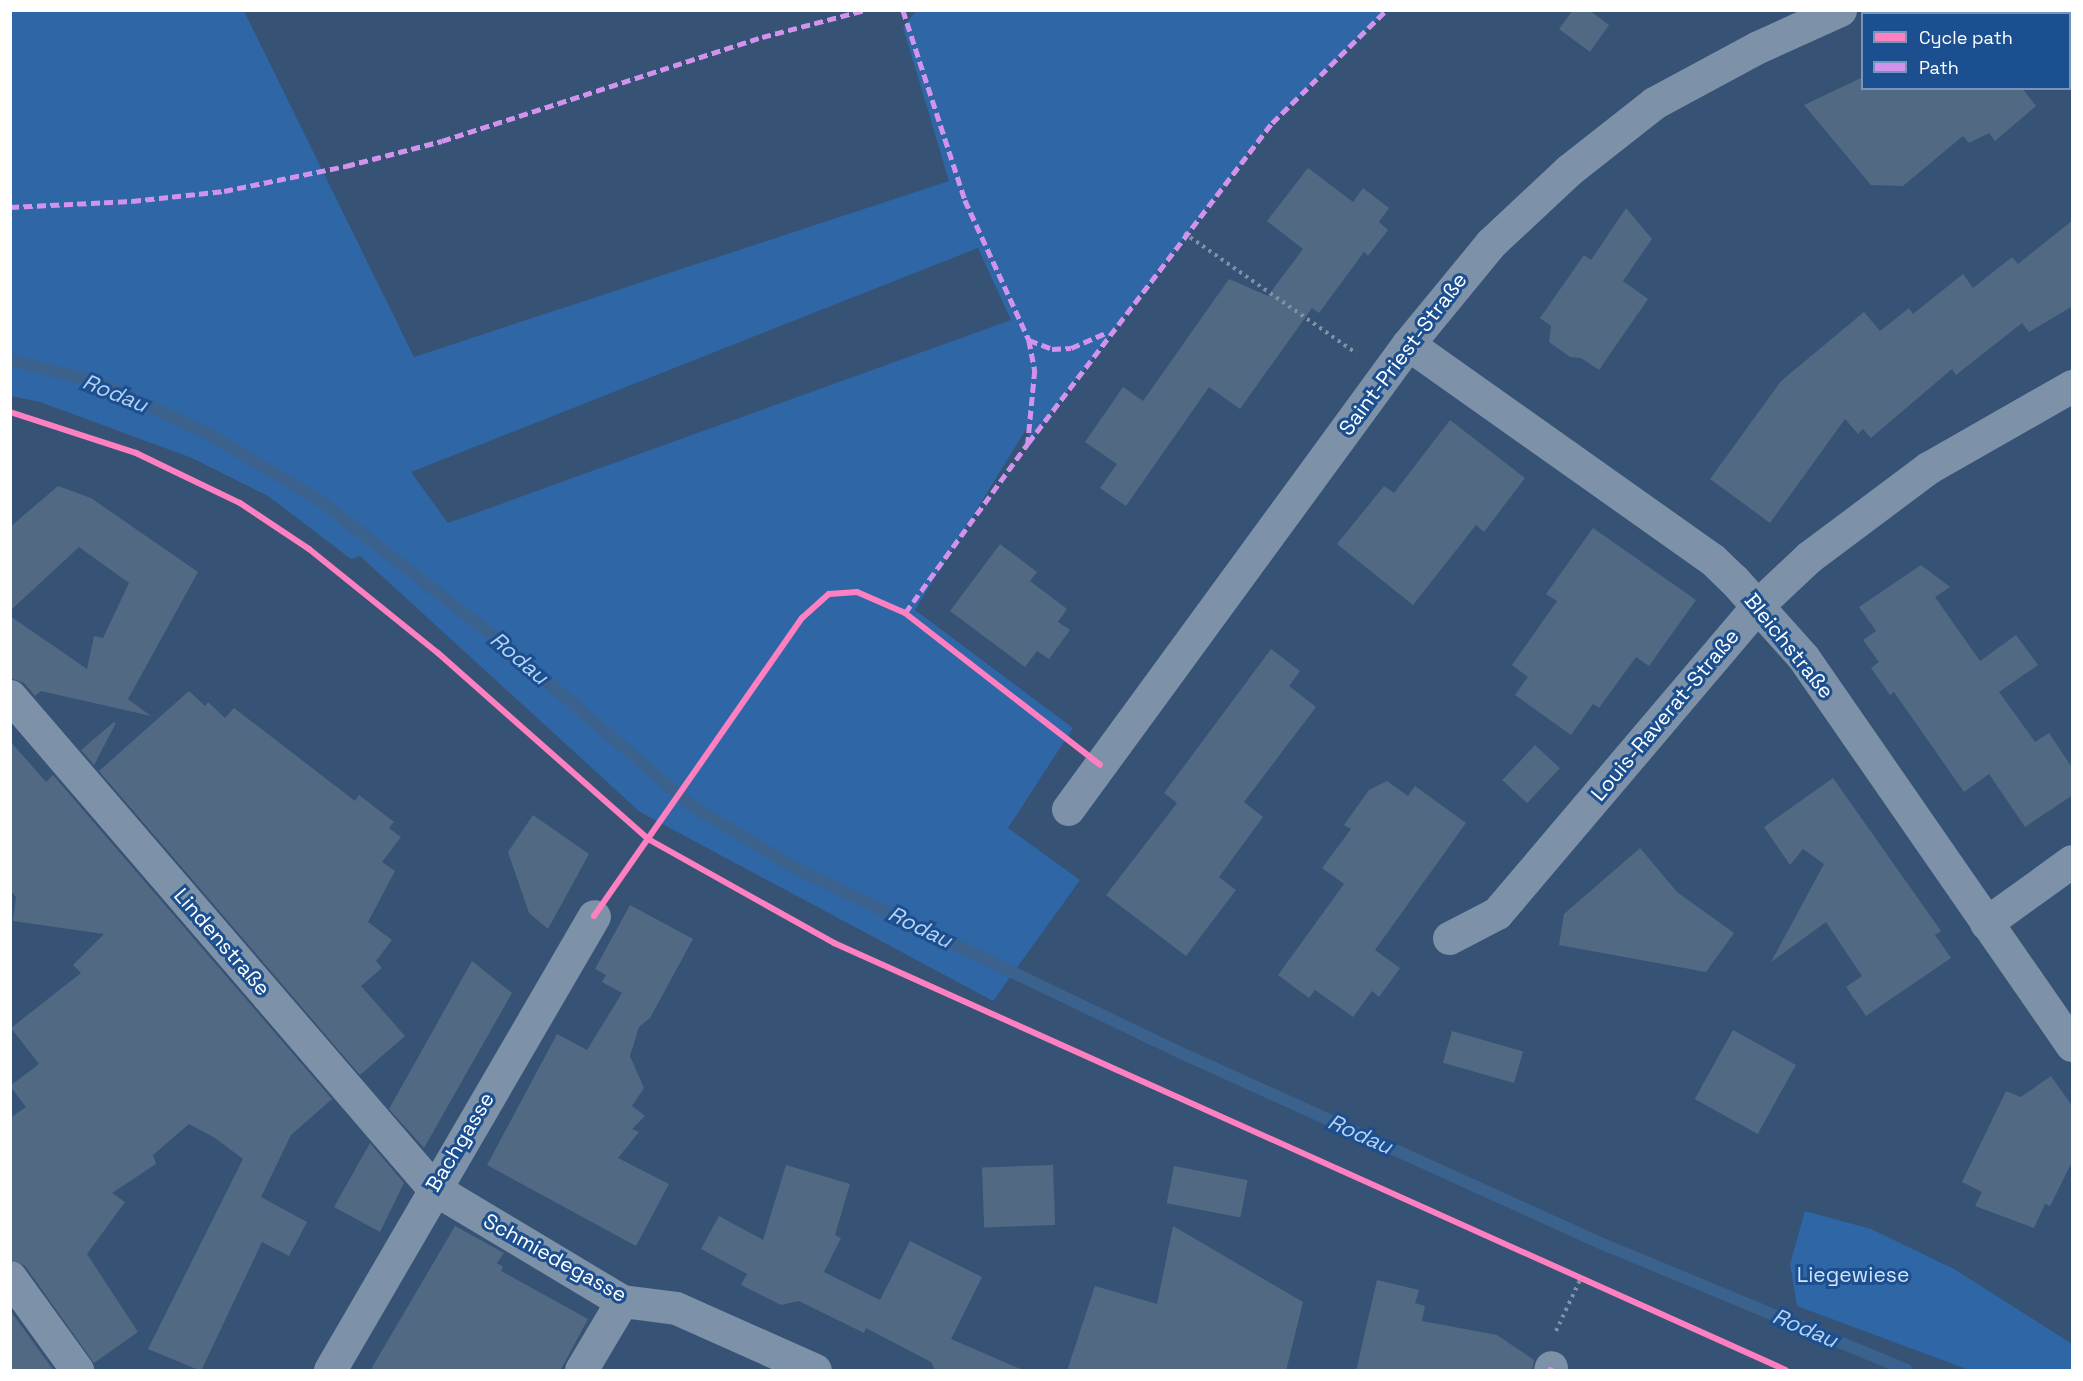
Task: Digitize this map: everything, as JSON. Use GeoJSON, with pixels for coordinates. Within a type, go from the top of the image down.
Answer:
{"type":"FeatureCollection","features":[{"type":"Feature","properties":{"kind":"street","name":"Saint-Priest-Straße"},"geometry":{"type":"LineString","coordinates":[[1068,809],[1408,344],[1491,243],[1609,136],[1696,78],[1840,10]]}},
{"type":"Feature","properties":{"kind":"street","name":"Bleichstraße"},"geometry":{"type":"LineString","coordinates":[[1408,344],[1712,559],[1758,605],[1803,657],[2073,1045]]}},
{"type":"Feature","properties":{"kind":"street","name":"Louis-Raverat-Straße"},"geometry":{"type":"LineString","coordinates":[[1449,938],[1497,913],[1758,605],[1809,557],[1886,497],[2000,424],[2073,386]]}},
{"type":"Feature","properties":{"kind":"street","name":"Lindenstraße"},"geometry":{"type":"LineString","coordinates":[[10,696],[433,1188]]}},
{"type":"Feature","properties":{"kind":"street"},"geometry":{"type":"LineString","coordinates":[[1986,923],[2073,861]]}},
{"type":"Feature","properties":{"kind":"street","name":"Bachgasse"},"geometry":{"type":"LineString","coordinates":[[330,1371],[433,1188],[594,916]]}},
{"type":"Feature","properties":{"kind":"street","name":"Schmiedegasse"},"geometry":{"type":"LineString","coordinates":[[433,1188],[622,1301],[676,1308],[815,1371]]}},
{"type":"Feature","properties":{"kind":"street"},"geometry":{"type":"LineString","coordinates":[[10,1277],[77,1371]]}},
{"type":"Feature","properties":{"kind":"street"},"geometry":{"type":"LineString","coordinates":[[581,1371],[622,1301]]}},
{"type":"Feature","properties":{"kind":"path"},"geometry":{"type":"LineString","coordinates":[[1184,233],[1386,374]]}},
{"type":"Feature","properties":{"kind":"path"},"geometry":{"type":"LineString","coordinates":[[1551,1369],[1551,1340],[1580,1280]]}},
{"type":"Feature","properties":{"kind":"green space"},"geometry":{"type":"Polygon","coordinates":[[[10,11],[244,11],[414,357],[949,181],[903,27],[916,11],[1386,11],[1272,123],[1028,443],[1030,423],[915,610],[1073,728],[1008,828],[1080,880],[993,1001],[640,812],[360,556],[351,559],[268,496],[192,458],[40,402],[11,396],[10,11]],[[978,248],[411,472],[448,523],[1011,320],[978,248]]]}},
{"type":"Feature","properties":{"kind":"green space","name":"Liegewiese"},"geometry":{"type":"Polygon","coordinates":[[[1805,1211],[1871,1229],[1954,1269],[2072,1344],[2072,1370],[1969,1370],[1797,1306],[1790,1264],[1805,1211]]]}},
{"type":"Feature","properties":{"kind":"building"},"geometry":{"type":"Polygon","coordinates":[[[1573,10],[1589,10],[1609,25],[1590,52],[1559,29],[1573,10]]]}},
{"type":"Feature","properties":{"kind":"building"},"geometry":{"type":"Polygon","coordinates":[[[1861,78],[1861,90],[2024,90],[2036,106],[1995,141],[1989,133],[1969,143],[1963,136],[1903,186],[1871,185],[1804,105],[1861,78]]]}},
{"type":"Feature","properties":{"kind":"building"},"geometry":{"type":"Polygon","coordinates":[[[1308,168],[1353,202],[1363,188],[1389,208],[1379,222],[1388,230],[1368,256],[1364,252],[1319,313],[1312,308],[1240,409],[1209,387],[1126,506],[1100,488],[1117,464],[1085,442],[1123,387],[1143,401],[1229,279],[1268,296],[1303,249],[1267,221],[1308,168]]]}},
{"type":"Feature","properties":{"kind":"building"},"geometry":{"type":"Polygon","coordinates":[[[1626,208],[1652,239],[1623,281],[1648,299],[1599,370],[1581,358],[1570,357],[1549,342],[1551,326],[1540,318],[1584,255],[1591,260],[1626,208]]]}},
{"type":"Feature","properties":{"kind":"building"},"geometry":{"type":"Polygon","coordinates":[[[2073,220],[2073,306],[2029,332],[2022,323],[1956,375],[1952,369],[1871,438],[1863,429],[1858,434],[1845,419],[1770,523],[1710,479],[1781,381],[1864,312],[1880,331],[1909,308],[1913,314],[1963,274],[1973,288],[2012,257],[2018,264],[2073,220]]]}},
{"type":"Feature","properties":{"kind":"building"},"geometry":{"type":"Polygon","coordinates":[[[1450,420],[1525,478],[1484,532],[1476,525],[1413,605],[1337,544],[1384,486],[1394,493],[1450,420]]]}},
{"type":"Feature","properties":{"kind":"building"},"geometry":{"type":"Polygon","coordinates":[[[58,486],[91,498],[198,572],[128,699],[151,716],[41,691],[35,696],[24,683],[10,678],[10,616],[87,669],[94,636],[103,638],[129,583],[79,547],[10,611],[10,527],[58,486]]]}},
{"type":"Feature","properties":{"kind":"building"},"geometry":{"type":"Polygon","coordinates":[[[1593,528],[1696,600],[1649,666],[1636,657],[1599,708],[1593,704],[1571,735],[1515,695],[1528,677],[1512,665],[1557,601],[1546,594],[1593,528]]]}},
{"type":"Feature","properties":{"kind":"building"},"geometry":{"type":"Polygon","coordinates":[[[1000,544],[1037,572],[1030,581],[1067,609],[1058,622],[1070,630],[1049,659],[1037,651],[1025,667],[950,611],[1000,544]]]}},
{"type":"Feature","properties":{"kind":"building"},"geometry":{"type":"Polygon","coordinates":[[[1921,565],[1950,587],[1935,597],[1980,661],[2016,635],[2038,665],[1999,692],[2035,742],[2049,733],[2073,769],[2073,795],[2025,827],[1989,774],[1964,792],[1894,692],[1890,695],[1871,668],[1879,662],[1863,640],[1876,631],[1859,607],[1921,565]]]}},
{"type":"Feature","properties":{"kind":"building"},"geometry":{"type":"Polygon","coordinates":[[[1271,649],[1300,671],[1289,686],[1316,707],[1244,802],[1263,817],[1219,877],[1236,890],[1186,956],[1106,895],[1177,803],[1164,793],[1271,649]]]}},
{"type":"Feature","properties":{"kind":"building"},"geometry":{"type":"Polygon","coordinates":[[[189,691],[205,706],[208,702],[225,718],[234,708],[355,801],[359,795],[394,822],[389,828],[401,837],[382,862],[395,871],[368,922],[392,940],[376,961],[382,968],[361,986],[405,1036],[360,1075],[99,771],[189,691]]]}},
{"type":"Feature","properties":{"kind":"building"},"geometry":{"type":"Polygon","coordinates":[[[114,722],[116,723],[94,765],[81,750],[114,722]]]}},
{"type":"Feature","properties":{"kind":"building"},"geometry":{"type":"Polygon","coordinates":[[[10,741],[46,782],[53,775],[332,1099],[291,1135],[261,1197],[307,1222],[289,1256],[262,1242],[201,1371],[148,1349],[243,1159],[215,1138],[189,1124],[153,1155],[156,1164],[112,1193],[125,1202],[87,1254],[138,1332],[94,1363],[25,1266],[10,1259],[10,1118],[26,1107],[10,1086],[39,1064],[11,1028],[81,973],[73,965],[104,934],[13,921],[16,897],[10,890],[10,741]]]}},
{"type":"Feature","properties":{"kind":"building"},"geometry":{"type":"Polygon","coordinates":[[[1535,745],[1560,768],[1527,803],[1502,780],[1535,745]]]}},
{"type":"Feature","properties":{"kind":"building"},"geometry":{"type":"Polygon","coordinates":[[[1833,778],[1941,931],[1935,935],[1951,958],[1866,1016],[1846,987],[1862,976],[1826,922],[1771,962],[1824,864],[1803,849],[1790,865],[1764,827],[1833,778]]]}},
{"type":"Feature","properties":{"kind":"building"},"geometry":{"type":"Polygon","coordinates":[[[1387,781],[1408,796],[1415,786],[1466,823],[1375,950],[1400,968],[1379,997],[1372,991],[1353,1017],[1315,990],[1309,998],[1278,975],[1344,884],[1322,868],[1351,829],[1344,825],[1369,790],[1387,781]]]}},
{"type":"Feature","properties":{"kind":"building"},"geometry":{"type":"Polygon","coordinates":[[[533,815],[589,854],[548,929],[529,913],[508,852],[533,815]]]}},
{"type":"Feature","properties":{"kind":"building"},"geometry":{"type":"Polygon","coordinates":[[[1640,848],[1677,892],[1734,933],[1706,972],[1559,945],[1564,914],[1640,848]]]}},
{"type":"Feature","properties":{"kind":"building"},"geometry":{"type":"Polygon","coordinates":[[[630,905],[693,939],[650,1018],[639,1027],[630,1056],[644,1088],[632,1106],[645,1116],[632,1129],[639,1132],[618,1158],[669,1184],[636,1246],[487,1165],[557,1034],[587,1050],[622,993],[602,982],[606,975],[595,969],[630,905]]]}},
{"type":"Feature","properties":{"kind":"building"},"geometry":{"type":"Polygon","coordinates":[[[472,961],[512,993],[424,1148],[389,1109],[472,961]]]}},
{"type":"Feature","properties":{"kind":"building"},"geometry":{"type":"Polygon","coordinates":[[[1733,1030],[1796,1065],[1758,1134],[1695,1099],[1733,1030]]]}},
{"type":"Feature","properties":{"kind":"building"},"geometry":{"type":"Polygon","coordinates":[[[1452,1031],[1523,1051],[1514,1083],[1443,1063],[1452,1031]]]}},
{"type":"Feature","properties":{"kind":"building"},"geometry":{"type":"Polygon","coordinates":[[[2051,1076],[2073,1107],[2073,1160],[2050,1206],[2045,1204],[2034,1228],[1975,1206],[1982,1192],[1962,1182],[2006,1091],[2021,1097],[2051,1076]]]}},
{"type":"Feature","properties":{"kind":"building"},"geometry":{"type":"Polygon","coordinates":[[[370,1143],[404,1183],[380,1232],[334,1207],[370,1143]]]}},
{"type":"Feature","properties":{"kind":"building"},"geometry":{"type":"Polygon","coordinates":[[[786,1165],[850,1184],[835,1235],[841,1238],[824,1272],[880,1300],[910,1241],[982,1277],[951,1339],[1025,1371],[935,1370],[931,1362],[866,1328],[864,1333],[799,1301],[781,1305],[741,1285],[747,1274],[701,1249],[719,1216],[763,1240],[786,1165]]]}},
{"type":"Feature","properties":{"kind":"building"},"geometry":{"type":"Polygon","coordinates":[[[1053,1165],[1055,1225],[984,1227],[982,1167],[1053,1165]]]}},
{"type":"Feature","properties":{"kind":"building"},"geometry":{"type":"Polygon","coordinates":[[[1174,1166],[1248,1180],[1240,1218],[1167,1203],[1174,1166]]]}},
{"type":"Feature","properties":{"kind":"building"},"geometry":{"type":"Polygon","coordinates":[[[455,1226],[504,1253],[497,1263],[503,1267],[501,1271],[588,1319],[560,1371],[370,1371],[455,1226]]]}},
{"type":"Feature","properties":{"kind":"building"},"geometry":{"type":"Polygon","coordinates":[[[1173,1226],[1303,1302],[1286,1371],[1067,1371],[1095,1286],[1157,1304],[1173,1226]]]}},
{"type":"Feature","properties":{"kind":"building"},"geometry":{"type":"Polygon","coordinates":[[[1377,1280],[1419,1290],[1415,1303],[1425,1306],[1422,1321],[1497,1335],[1534,1360],[1532,1371],[1356,1371],[1377,1280]]]}},
{"type":"Feature","properties":{"kind":"building"},"geometry":{"type":"Polygon","coordinates":[[[10,1310],[54,1371],[10,1371],[10,1310]]]}},
{"type":"Feature","properties":{"kind":"waterway","name":"Rodau"},"geometry":{"type":"LineString","coordinates":[[10,360],[93,381],[145,404],[210,435],[318,499],[500,641],[692,806],[797,869],[1188,1056],[1610,1247],[1907,1370]]}},
{"type":"Feature","properties":{"kind":"marked path"},"geometry":{"type":"LineString","coordinates":[[10,207],[132,201],[224,191],[346,166],[442,141],[762,37],[865,10]]}},
{"type":"Feature","properties":{"kind":"marked path"},"geometry":{"type":"LineString","coordinates":[[903,10],[965,200],[1029,340],[1035,370],[1028,443],[1272,123],[1386,10]]}},
{"type":"Feature","properties":{"kind":"marked path"},"geometry":{"type":"LineString","coordinates":[[1029,340],[1052,349],[1071,348],[1108,332]]}},
{"type":"Feature","properties":{"kind":"marked path"},"geometry":{"type":"LineString","coordinates":[[905,613],[1028,443]]}},
{"type":"Feature","properties":{"kind":"cycle path"},"geometry":{"type":"LineString","coordinates":[[10,412],[136,453],[240,503],[309,549],[438,653],[648,839],[834,943],[1786,1370]]}},
{"type":"Feature","properties":{"kind":"cycle path"},"geometry":{"type":"LineString","coordinates":[[594,916],[802,618],[829,594],[857,592],[905,613],[1100,765]]}}]}
